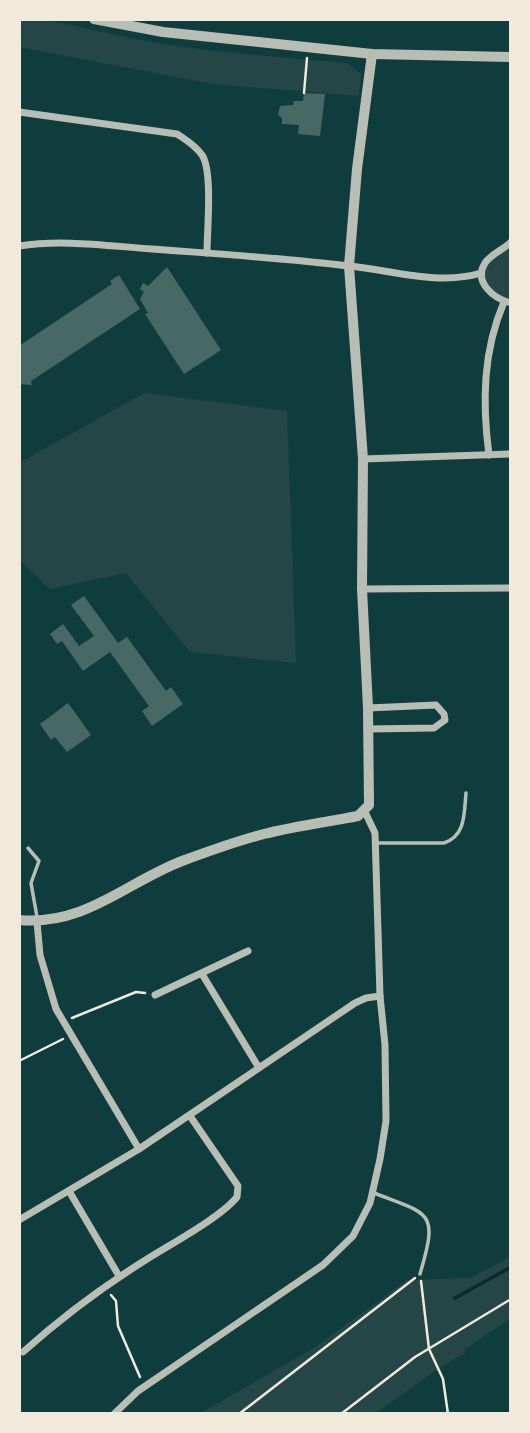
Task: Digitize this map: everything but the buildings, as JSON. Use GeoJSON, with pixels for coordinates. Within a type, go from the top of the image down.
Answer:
{"type":"FeatureCollection","features":[{"type":"Feature","properties":{"kind":"street"},"geometry":{"type":"LineString","coordinates":[[94,19],[163,32],[372,54],[511,57]]}},
{"type":"Feature","properties":{"kind":"street"},"geometry":{"type":"LineString","coordinates":[[19,920],[37,922],[73,915],[106,902],[136,883],[180,862],[263,834],[358,816],[365,812],[369,805],[368,708],[362,589],[363,459],[349,266],[357,169],[372,54]]}},
{"type":"Feature","properties":{"kind":"street"},"geometry":{"type":"LineString","coordinates":[[19,112],[177,134],[191,143],[203,157],[208,175],[207,253]]}},
{"type":"Feature","properties":{"kind":"street"},"geometry":{"type":"LineString","coordinates":[[19,246],[50,241],[349,266],[439,278],[462,279],[481,273]]}},
{"type":"Feature","properties":{"kind":"street"},"geometry":{"type":"LineString","coordinates":[[489,455],[483,413],[484,380],[496,320],[507,302],[495,298],[488,291],[481,273],[491,256],[511,242]]}},
{"type":"Feature","properties":{"kind":"street"},"geometry":{"type":"LineString","coordinates":[[363,459],[511,454]]}},
{"type":"Feature","properties":{"kind":"street"},"geometry":{"type":"LineString","coordinates":[[362,589],[511,588]]}},
{"type":"Feature","properties":{"kind":"street"},"geometry":{"type":"LineString","coordinates":[[368,708],[436,705],[444,714],[445,720],[434,728],[368,729]]}},
{"type":"Feature","properties":{"kind":"street"},"geometry":{"type":"LineString","coordinates":[[114,1414],[145,1386],[332,1257],[353,1236],[373,1193],[386,1121],[385,1045],[380,996],[375,843],[372,824],[365,812]]}},
{"type":"Feature","properties":{"kind":"street"},"geometry":{"type":"LineString","coordinates":[[37,922],[40,955],[47,983],[63,1022],[139,1149]]}},
{"type":"Feature","properties":{"kind":"street"},"geometry":{"type":"LineString","coordinates":[[155,995],[248,951]]}},
{"type":"Feature","properties":{"kind":"street"},"geometry":{"type":"LineString","coordinates":[[202,974],[258,1068]]}},
{"type":"Feature","properties":{"kind":"street"},"geometry":{"type":"LineString","coordinates":[[19,1219],[139,1149],[355,1003],[380,996]]}},
{"type":"Feature","properties":{"kind":"street"},"geometry":{"type":"LineString","coordinates":[[23,1352],[52,1326],[119,1276],[221,1212],[237,1198],[238,1186],[190,1116]]}},
{"type":"Feature","properties":{"kind":"street"},"geometry":{"type":"LineString","coordinates":[[69,1191],[119,1276]]}},
{"type":"Feature","properties":{"kind":"lane"},"geometry":{"type":"LineString","coordinates":[[375,843],[444,843],[452,840],[462,827],[466,793]]}},
{"type":"Feature","properties":{"kind":"lane"},"geometry":{"type":"LineString","coordinates":[[28,848],[39,861],[31,883],[37,922]]}},
{"type":"Feature","properties":{"kind":"lane"},"geometry":{"type":"LineString","coordinates":[[373,1193],[423,1212],[429,1221],[426,1255],[420,1274]]}},
{"type":"Feature","properties":{"kind":"path"},"geometry":{"type":"LineString","coordinates":[[304,93],[309,48]]}},
{"type":"Feature","properties":{"kind":"path"},"geometry":{"type":"LineString","coordinates":[[63,1022],[136,992],[155,995]]}},
{"type":"Feature","properties":{"kind":"path"},"geometry":{"type":"LineString","coordinates":[[19,1061],[70,1035]]}},
{"type":"Feature","properties":{"kind":"path"},"geometry":{"type":"LineString","coordinates":[[420,1274],[429,1349],[443,1379],[448,1414]]}},
{"type":"Feature","properties":{"kind":"path"},"geometry":{"type":"LineString","coordinates":[[239,1414],[420,1274]]}},
{"type":"Feature","properties":{"kind":"path"},"geometry":{"type":"LineString","coordinates":[[105,1287],[116,1301],[118,1326],[145,1386]]}},
{"type":"Feature","properties":{"kind":"path"},"geometry":{"type":"LineString","coordinates":[[341,1414],[415,1357],[511,1299]]}},
{"type":"Feature","properties":{"kind":"shaded area"},"geometry":{"type":"Polygon","coordinates":[[[19,19],[51,21],[195,49],[347,63],[361,74],[359,96],[213,84],[19,47],[19,19]]]}},
{"type":"Feature","properties":{"kind":"shaded area"},"geometry":{"type":"Polygon","coordinates":[[[511,242],[511,303],[504,302],[483,282],[484,264],[511,242]]]}},
{"type":"Feature","properties":{"kind":"shaded area"},"geometry":{"type":"Polygon","coordinates":[[[144,393],[287,411],[296,663],[190,652],[126,573],[50,589],[19,560],[19,463],[144,393]]]}},
{"type":"Feature","properties":{"kind":"shaded area"},"geometry":{"type":"Polygon","coordinates":[[[511,1257],[511,1318],[464,1350],[465,1353],[374,1414],[199,1414],[317,1346],[407,1280],[470,1278],[511,1257]]]}},
{"type":"Feature","properties":{"kind":"waterway"},"geometry":{"type":"LineString","coordinates":[[455,1298],[511,1267]]}}]}
